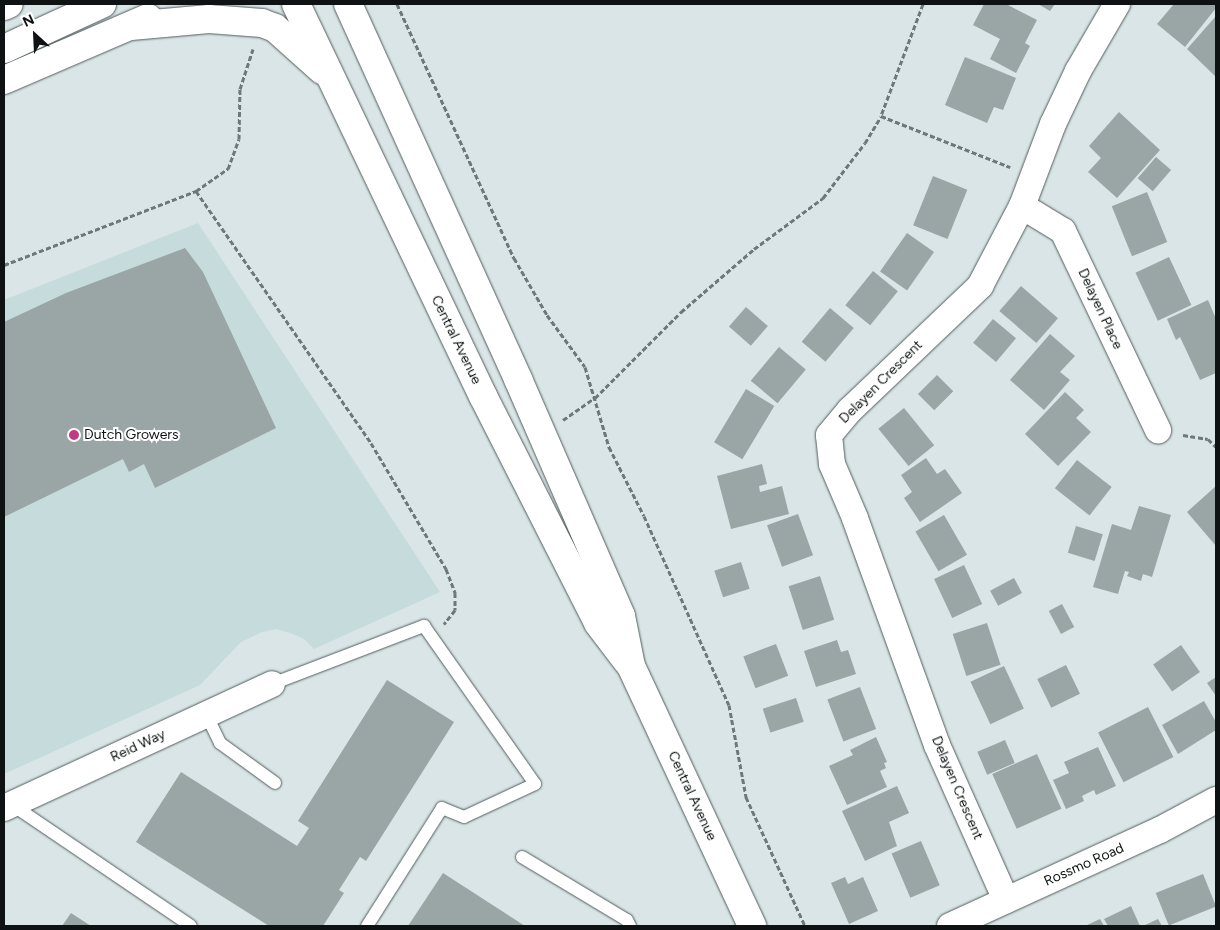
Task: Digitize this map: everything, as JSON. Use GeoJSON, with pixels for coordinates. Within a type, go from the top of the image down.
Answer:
{"type":"FeatureCollection","features":[{"type":"Feature","properties":{"kind":"main road"},"geometry":{"type":"LineString","coordinates":[[4,6],[9,4]]}},
{"type":"Feature","properties":{"kind":"main road"},"geometry":{"type":"LineString","coordinates":[[4,49],[102,4]]}},
{"type":"Feature","properties":{"kind":"main road"},"geometry":{"type":"LineString","coordinates":[[4,80],[179,4]]}},
{"type":"Feature","properties":{"kind":"main road","name":"Central Avenue"},"geometry":{"type":"LineString","coordinates":[[296,4],[482,396],[598,623],[631,666],[752,926]]}},
{"type":"Feature","properties":{"kind":"main road","name":"Central Avenue"},"geometry":{"type":"LineString","coordinates":[[348,4],[374,58],[446,226],[542,434],[621,616],[631,666]]}},
{"type":"Feature","properties":{"kind":"main road"},"geometry":{"type":"LineString","coordinates":[[372,4],[374,58]]}},
{"type":"Feature","properties":{"kind":"main road"},"geometry":{"type":"LineString","coordinates":[[131,26],[209,19],[262,23],[275,28],[331,78]]}},
{"type":"Feature","properties":{"kind":"street","name":"Delayen Crescent"},"geometry":{"type":"LineString","coordinates":[[1006,900],[937,745],[855,518],[832,464],[830,435],[850,410],[980,286],[1022,206],[1054,124],[1078,71],[1117,4]]}},
{"type":"Feature","properties":{"kind":"street","name":"Delayen Place"},"geometry":{"type":"LineString","coordinates":[[1022,206],[1063,231],[1158,430]]}},
{"type":"Feature","properties":{"kind":"street","name":"Reid Way"},"geometry":{"type":"LineString","coordinates":[[7,806],[272,684]]}},
{"type":"Feature","properties":{"kind":"street","name":"Rossmo Road"},"geometry":{"type":"LineString","coordinates":[[950,926],[1160,830],[1216,800]]}},
{"type":"Feature","properties":{"kind":"lane"},"geometry":{"type":"LineString","coordinates":[[272,684],[424,626],[535,784],[464,817],[442,808],[367,926]]}},
{"type":"Feature","properties":{"kind":"lane"},"geometry":{"type":"LineString","coordinates":[[206,714],[220,743],[275,783]]}},
{"type":"Feature","properties":{"kind":"lane"},"geometry":{"type":"LineString","coordinates":[[7,806],[191,926]]}},
{"type":"Feature","properties":{"kind":"lane"},"geometry":{"type":"LineString","coordinates":[[522,857],[627,920],[630,926]]}},
{"type":"Feature","properties":{"kind":"path"},"geometry":{"type":"LineString","coordinates":[[397,4],[514,258],[546,315],[585,367],[609,447],[644,516],[729,705],[746,797],[804,926]]}},
{"type":"Feature","properties":{"kind":"path"},"geometry":{"type":"LineString","coordinates":[[542,434],[595,398],[689,306],[754,249],[823,198],[866,143],[880,116],[923,4]]}},
{"type":"Feature","properties":{"kind":"path"},"geometry":{"type":"LineString","coordinates":[[4,265],[196,191],[228,169],[234,158],[239,139],[240,89],[262,23]]}},
{"type":"Feature","properties":{"kind":"path"},"geometry":{"type":"LineString","coordinates":[[880,116],[1012,168]]}},
{"type":"Feature","properties":{"kind":"path"},"geometry":{"type":"LineString","coordinates":[[196,191],[370,443],[446,569],[455,593],[455,610],[433,638]]}},
{"type":"Feature","properties":{"kind":"path"},"geometry":{"type":"LineString","coordinates":[[1208,439],[1216,447]]}},
{"type":"Feature","properties":{"kind":"shaded area","name":"Dutch Growers"},"geometry":{"type":"Polygon","coordinates":[[[198,223],[440,592],[314,649],[304,639],[293,634],[276,629],[262,632],[241,642],[200,685],[4,774],[4,300],[198,223]]]}},
{"type":"Feature","properties":{"kind":"building"},"geometry":{"type":"Polygon","coordinates":[[[984,4],[1006,4],[1037,20],[1025,43],[1030,46],[1016,73],[990,59],[1000,39],[973,25],[984,4]]]}},
{"type":"Feature","properties":{"kind":"building"},"geometry":{"type":"Polygon","coordinates":[[[1038,4],[1055,4],[1050,11],[1038,4]]]}},
{"type":"Feature","properties":{"kind":"building"},"geometry":{"type":"Polygon","coordinates":[[[1174,4],[1216,4],[1216,8],[1185,47],[1157,24],[1174,4]]]}},
{"type":"Feature","properties":{"kind":"building"},"geometry":{"type":"Polygon","coordinates":[[[1216,16],[1216,77],[1187,49],[1216,16]]]}},
{"type":"Feature","properties":{"kind":"building"},"geometry":{"type":"Polygon","coordinates":[[[965,57],[1016,78],[1003,110],[994,107],[987,123],[945,105],[965,57]]]}},
{"type":"Feature","properties":{"kind":"building"},"geometry":{"type":"Polygon","coordinates":[[[1119,112],[1160,150],[1117,198],[1088,172],[1101,158],[1089,146],[1119,112]]]}},
{"type":"Feature","properties":{"kind":"building"},"geometry":{"type":"Polygon","coordinates":[[[1156,157],[1171,170],[1153,191],[1138,178],[1156,157]]]}},
{"type":"Feature","properties":{"kind":"building"},"geometry":{"type":"Polygon","coordinates":[[[933,176],[967,190],[947,239],[913,225],[933,176]]]}},
{"type":"Feature","properties":{"kind":"building"},"geometry":{"type":"Polygon","coordinates":[[[1147,192],[1167,242],[1132,256],[1112,206],[1147,192]]]}},
{"type":"Feature","properties":{"kind":"building"},"geometry":{"type":"Polygon","coordinates":[[[907,233],[934,252],[907,290],[880,272],[907,233]]]}},
{"type":"Feature","properties":{"kind":"building"},"geometry":{"type":"Polygon","coordinates":[[[185,248],[203,272],[276,428],[155,488],[144,464],[129,472],[123,459],[4,517],[4,322],[66,293],[185,248]]]}},
{"type":"Feature","properties":{"kind":"building"},"geometry":{"type":"Polygon","coordinates":[[[1169,257],[1191,305],[1158,321],[1135,273],[1169,257]]]}},
{"type":"Feature","properties":{"kind":"building"},"geometry":{"type":"Polygon","coordinates":[[[873,271],[898,291],[870,325],[845,305],[873,271]]]}},
{"type":"Feature","properties":{"kind":"building"},"geometry":{"type":"Polygon","coordinates":[[[1021,286],[1058,318],[1036,343],[999,311],[1021,286]]]}},
{"type":"Feature","properties":{"kind":"building"},"geometry":{"type":"Polygon","coordinates":[[[1208,300],[1216,319],[1216,373],[1200,380],[1180,337],[1176,340],[1167,319],[1208,300]]]}},
{"type":"Feature","properties":{"kind":"building"},"geometry":{"type":"Polygon","coordinates":[[[746,307],[768,326],[751,346],[729,327],[746,307]]]}},
{"type":"Feature","properties":{"kind":"building"},"geometry":{"type":"Polygon","coordinates":[[[830,308],[854,328],[825,362],[802,342],[830,308]]]}},
{"type":"Feature","properties":{"kind":"building"},"geometry":{"type":"Polygon","coordinates":[[[993,319],[1016,338],[996,362],[973,343],[993,319]]]}},
{"type":"Feature","properties":{"kind":"building"},"geometry":{"type":"Polygon","coordinates":[[[1050,334],[1075,356],[1060,372],[1070,380],[1044,410],[1010,380],[1050,334]]]}},
{"type":"Feature","properties":{"kind":"building"},"geometry":{"type":"Polygon","coordinates":[[[779,347],[806,369],[778,403],[751,381],[779,347]]]}},
{"type":"Feature","properties":{"kind":"building"},"geometry":{"type":"Polygon","coordinates":[[[937,375],[953,391],[934,410],[918,394],[937,375]]]}},
{"type":"Feature","properties":{"kind":"building"},"geometry":{"type":"Polygon","coordinates":[[[746,389],[774,406],[742,459],[714,442],[746,389]]]}},
{"type":"Feature","properties":{"kind":"building"},"geometry":{"type":"Polygon","coordinates":[[[1065,392],[1084,410],[1076,418],[1091,432],[1058,466],[1025,434],[1065,392]]]}},
{"type":"Feature","properties":{"kind":"building"},"geometry":{"type":"Polygon","coordinates":[[[904,408],[934,445],[909,466],[878,429],[904,408]]]}},
{"type":"Feature","properties":{"kind":"building"},"geometry":{"type":"Polygon","coordinates":[[[926,458],[937,474],[945,469],[962,493],[920,522],[904,498],[912,492],[901,475],[926,458]]]}},
{"type":"Feature","properties":{"kind":"building"},"geometry":{"type":"Polygon","coordinates":[[[1077,460],[1112,487],[1090,515],[1055,488],[1077,460]]]}},
{"type":"Feature","properties":{"kind":"building"},"geometry":{"type":"Polygon","coordinates":[[[762,464],[767,484],[759,486],[760,492],[782,486],[789,514],[731,529],[717,476],[762,464]]]}},
{"type":"Feature","properties":{"kind":"building"},"geometry":{"type":"Polygon","coordinates":[[[1216,486],[1216,546],[1187,512],[1216,486]]]}},
{"type":"Feature","properties":{"kind":"building"},"geometry":{"type":"Polygon","coordinates":[[[1139,506],[1171,515],[1152,577],[1143,574],[1141,581],[1127,576],[1129,572],[1125,571],[1118,594],[1093,587],[1112,524],[1131,530],[1139,506]]]}},
{"type":"Feature","properties":{"kind":"building"},"geometry":{"type":"Polygon","coordinates":[[[798,514],[813,555],[782,567],[767,525],[798,514]]]}},
{"type":"Feature","properties":{"kind":"building"},"geometry":{"type":"Polygon","coordinates":[[[944,515],[967,555],[938,571],[915,532],[944,515]]]}},
{"type":"Feature","properties":{"kind":"building"},"geometry":{"type":"Polygon","coordinates":[[[1076,526],[1103,534],[1095,561],[1068,553],[1076,526]]]}},
{"type":"Feature","properties":{"kind":"building"},"geometry":{"type":"Polygon","coordinates":[[[741,562],[750,589],[723,597],[714,571],[741,562]]]}},
{"type":"Feature","properties":{"kind":"building"},"geometry":{"type":"Polygon","coordinates":[[[964,565],[982,604],[952,618],[934,579],[964,565]]]}},
{"type":"Feature","properties":{"kind":"building"},"geometry":{"type":"Polygon","coordinates":[[[820,576],[834,620],[803,630],[789,586],[820,576]]]}},
{"type":"Feature","properties":{"kind":"building"},"geometry":{"type":"Polygon","coordinates":[[[1014,578],[1022,593],[998,606],[990,591],[1014,578]]]}},
{"type":"Feature","properties":{"kind":"building"},"geometry":{"type":"Polygon","coordinates":[[[1062,604],[1074,627],[1061,634],[1049,611],[1062,604]]]}},
{"type":"Feature","properties":{"kind":"building"},"geometry":{"type":"Polygon","coordinates":[[[987,623],[1001,665],[966,676],[953,634],[987,623]]]}},
{"type":"Feature","properties":{"kind":"building"},"geometry":{"type":"Polygon","coordinates":[[[837,640],[841,652],[848,650],[856,674],[816,687],[804,651],[837,640]]]}},
{"type":"Feature","properties":{"kind":"building"},"geometry":{"type":"Polygon","coordinates":[[[776,644],[788,676],[756,688],[743,657],[776,644]]]}},
{"type":"Feature","properties":{"kind":"building"},"geometry":{"type":"Polygon","coordinates":[[[1181,645],[1200,672],[1172,692],[1153,665],[1181,645]]]}},
{"type":"Feature","properties":{"kind":"building"},"geometry":{"type":"Polygon","coordinates":[[[1066,665],[1080,694],[1051,708],[1037,679],[1066,665]]]}},
{"type":"Feature","properties":{"kind":"building"},"geometry":{"type":"Polygon","coordinates":[[[1004,666],[1024,709],[990,724],[970,682],[1004,666]]]}},
{"type":"Feature","properties":{"kind":"building"},"geometry":{"type":"Polygon","coordinates":[[[1216,677],[1216,696],[1207,683],[1216,677]]]}},
{"type":"Feature","properties":{"kind":"building"},"geometry":{"type":"Polygon","coordinates":[[[387,680],[454,722],[366,861],[360,857],[339,890],[344,893],[323,926],[269,926],[136,842],[181,772],[297,846],[309,828],[298,821],[387,680]]]}},
{"type":"Feature","properties":{"kind":"building"},"geometry":{"type":"Polygon","coordinates":[[[860,687],[876,729],[843,742],[827,700],[860,687]]]}},
{"type":"Feature","properties":{"kind":"building"},"geometry":{"type":"Polygon","coordinates":[[[796,698],[804,722],[770,733],[763,709],[796,698]]]}},
{"type":"Feature","properties":{"kind":"building"},"geometry":{"type":"Polygon","coordinates":[[[1204,701],[1216,722],[1216,730],[1178,754],[1162,725],[1204,701]]]}},
{"type":"Feature","properties":{"kind":"building"},"geometry":{"type":"Polygon","coordinates":[[[1148,707],[1173,757],[1124,782],[1098,732],[1148,707]]]}},
{"type":"Feature","properties":{"kind":"building"},"geometry":{"type":"Polygon","coordinates":[[[876,737],[887,762],[884,763],[886,768],[880,771],[887,787],[847,805],[829,766],[853,755],[850,750],[876,737]]]}},
{"type":"Feature","properties":{"kind":"building"},"geometry":{"type":"Polygon","coordinates":[[[1005,740],[1015,763],[987,775],[977,752],[1005,740]]]}},
{"type":"Feature","properties":{"kind":"building"},"geometry":{"type":"Polygon","coordinates":[[[1098,747],[1116,786],[1096,795],[1094,790],[1082,796],[1084,801],[1066,809],[1053,780],[1069,773],[1064,762],[1098,747]]]}},
{"type":"Feature","properties":{"kind":"building"},"geometry":{"type":"Polygon","coordinates":[[[1037,754],[1061,809],[1017,829],[992,774],[1037,754]]]}},
{"type":"Feature","properties":{"kind":"building"},"geometry":{"type":"Polygon","coordinates":[[[897,786],[909,813],[889,822],[897,846],[865,861],[842,811],[897,786]]]}},
{"type":"Feature","properties":{"kind":"building"},"geometry":{"type":"Polygon","coordinates":[[[921,841],[940,885],[910,898],[892,854],[921,841]]]}},
{"type":"Feature","properties":{"kind":"building"},"geometry":{"type":"Polygon","coordinates":[[[443,873],[525,926],[408,926],[443,873]]]}},
{"type":"Feature","properties":{"kind":"building"},"geometry":{"type":"Polygon","coordinates":[[[1203,874],[1216,906],[1169,926],[1156,893],[1203,874]]]}},
{"type":"Feature","properties":{"kind":"building"},"geometry":{"type":"Polygon","coordinates":[[[845,877],[848,884],[863,877],[878,911],[849,924],[831,883],[845,877]]]}},
{"type":"Feature","properties":{"kind":"building"},"geometry":{"type":"Polygon","coordinates":[[[1131,906],[1140,926],[1108,926],[1104,919],[1131,906]]]}},
{"type":"Feature","properties":{"kind":"building"},"geometry":{"type":"Polygon","coordinates":[[[71,913],[91,926],[62,926],[71,913]]]}},
{"type":"Feature","properties":{"kind":"building"},"geometry":{"type":"Polygon","coordinates":[[[1100,919],[1104,926],[1085,926],[1100,919]]]}},
{"type":"Feature","properties":{"kind":"building"},"geometry":{"type":"Polygon","coordinates":[[[1158,919],[1162,926],[1143,926],[1158,919]]]}},
{"type":"Feature","properties":{"kind":"place","name":"Dutch Growers"},"geometry":{"type":"Point","coordinates":[74,435]}}]}
